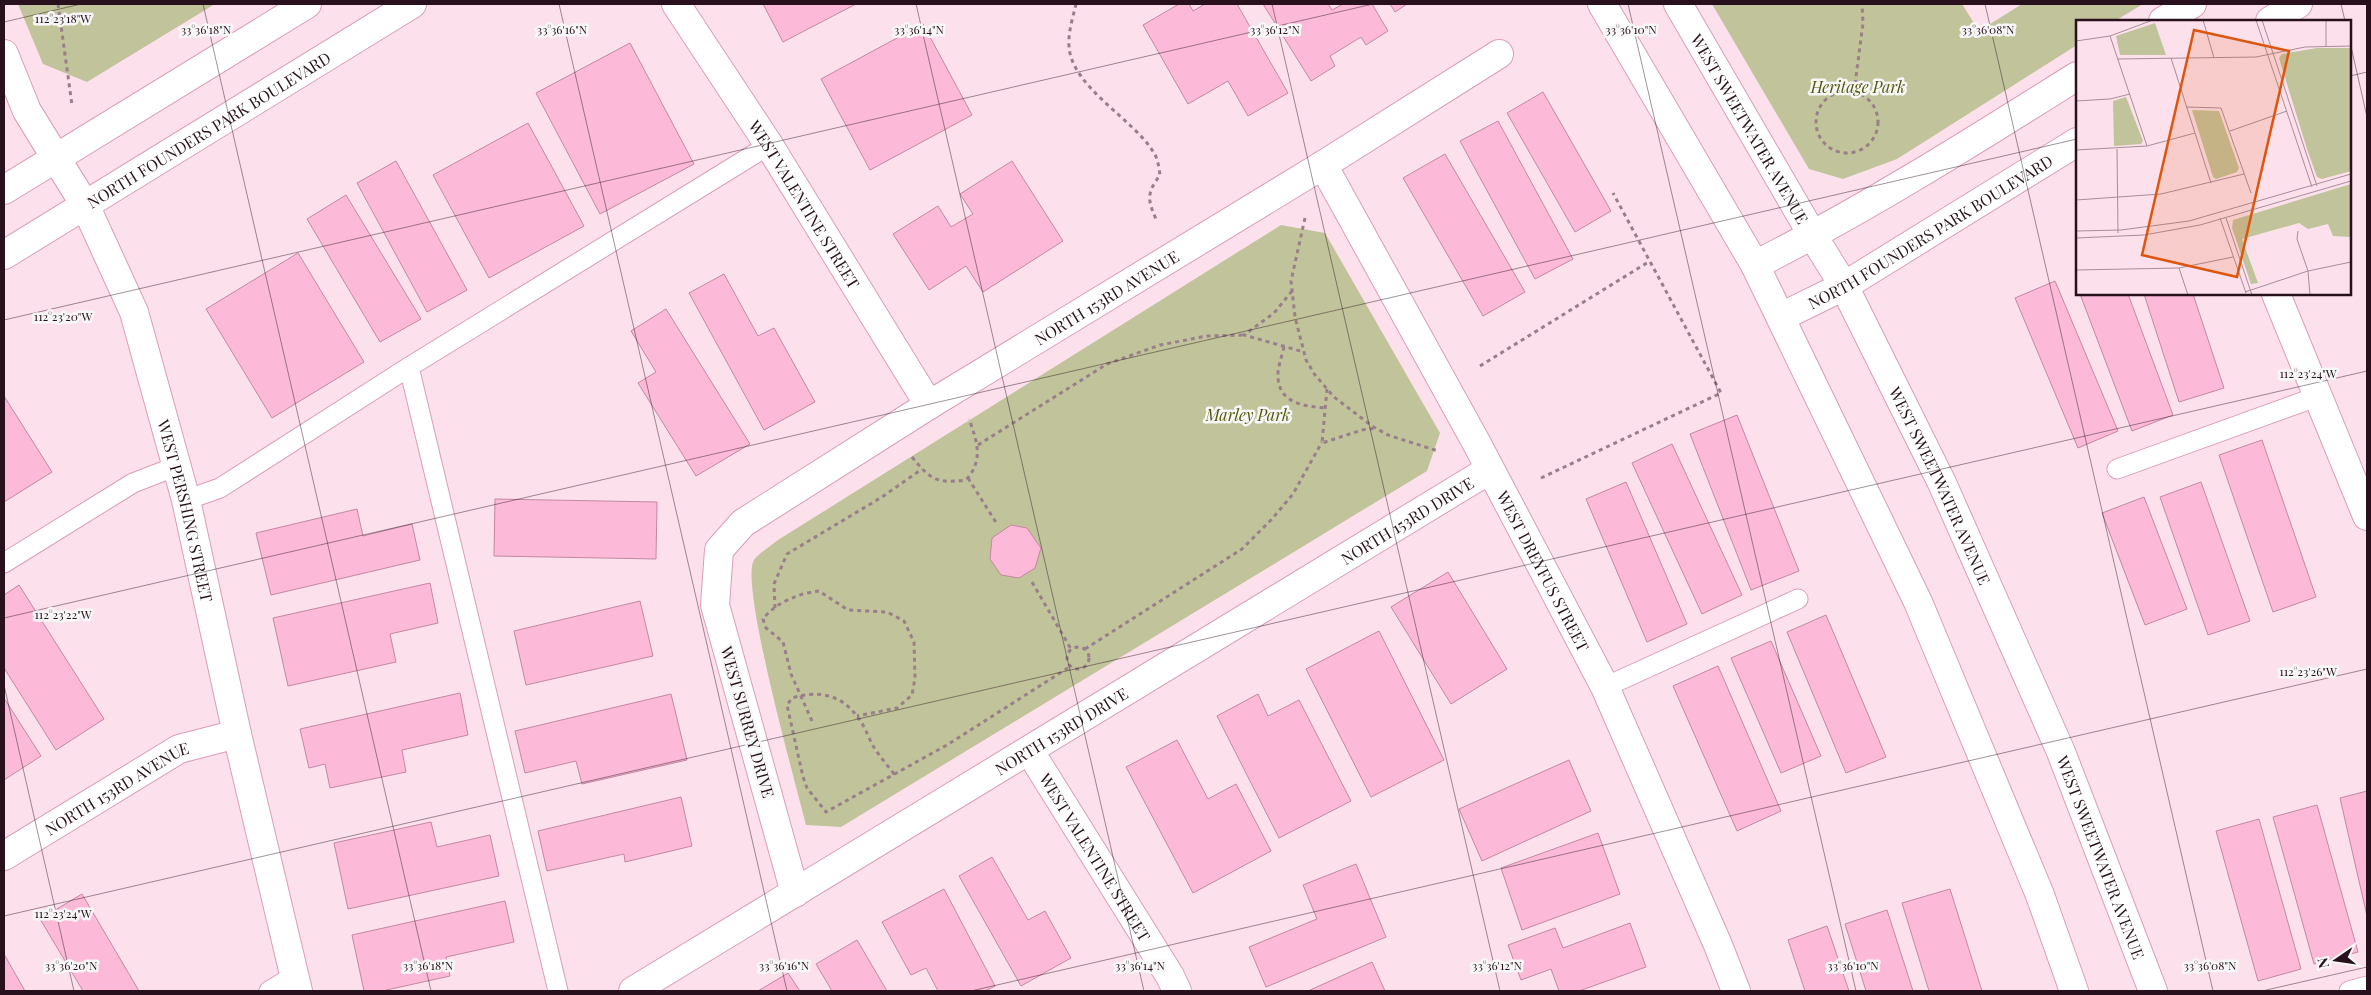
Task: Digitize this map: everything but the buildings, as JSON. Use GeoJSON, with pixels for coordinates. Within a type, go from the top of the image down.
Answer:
{"type":"FeatureCollection","features":[{"type":"Feature","properties":{"kind":"street"},"geometry":{"type":"LineString","coordinates":[[4,190],[307,4]]}},
{"type":"Feature","properties":{"kind":"street","name":"NORTH FOUNDERS PARK BOULEVARD"},"geometry":{"type":"LineString","coordinates":[[4,255],[412,4]]}},
{"type":"Feature","properties":{"kind":"street","name":"WEST VALENTINE STREET"},"geometry":{"type":"LineString","coordinates":[[676,4],[769,145],[929,405]]}},
{"type":"Feature","properties":{"kind":"street"},"geometry":{"type":"LineString","coordinates":[[1602,4],[1755,265],[1918,602],[2029,868],[2074,991]]}},
{"type":"Feature","properties":{"kind":"street","name":"WEST SWEETWATER AVENUE"},"geometry":{"type":"LineString","coordinates":[[1678,4],[1844,286],[1942,483],[2061,752],[2153,991]]}},
{"type":"Feature","properties":{"kind":"street"},"geometry":{"type":"LineString","coordinates":[[2166,20],[2192,4]]}},
{"type":"Feature","properties":{"kind":"street"},"geometry":{"type":"LineString","coordinates":[[2272,20],[2298,4]]}},
{"type":"Feature","properties":{"kind":"street","name":"WEST PERSHING STREET"},"geometry":{"type":"LineString","coordinates":[[4,54],[28,111],[85,205],[134,312],[186,500],[237,734],[296,984]]}},
{"type":"Feature","properties":{"kind":"street","name":"NORTH 153RD AVENUE"},"geometry":{"type":"LineString","coordinates":[[719,550],[744,523],[929,405],[1324,165],[1499,54]]}},
{"type":"Feature","properties":{"kind":"street"},"geometry":{"type":"LineString","coordinates":[[1755,265],[1813,236],[1918,176],[2076,77]]}},
{"type":"Feature","properties":{"kind":"street","name":"NORTH FOUNDERS PARK BOULEVARD"},"geometry":{"type":"LineString","coordinates":[[1781,317],[1844,286],[2076,143]]}},
{"type":"Feature","properties":{"kind":"street","name":"WEST DREYFUS STREET"},"geometry":{"type":"LineString","coordinates":[[1324,165],[1605,687],[1718,945],[1736,991]]}},
{"type":"Feature","properties":{"kind":"street"},"geometry":{"type":"LineString","coordinates":[[2276,295],[2367,516]]}},
{"type":"Feature","properties":{"kind":"street","name":"NORTH 153RD DRIVE"},"geometry":{"type":"LineString","coordinates":[[633,991],[1489,470]]}},
{"type":"Feature","properties":{"kind":"street","name":"WEST SURREY DRIVE"},"geometry":{"type":"LineString","coordinates":[[719,550],[715,605],[795,892]]}},
{"type":"Feature","properties":{"kind":"street","name":"NORTH 153RD AVENUE"},"geometry":{"type":"LineString","coordinates":[[4,856],[179,749],[237,734]]}},
{"type":"Feature","properties":{"kind":"street","name":"WEST VALENTINE STREET"},"geometry":{"type":"LineString","coordinates":[[1030,750],[1170,976],[1177,991]]}},
{"type":"Feature","properties":{"kind":"lane"},"geometry":{"type":"LineString","coordinates":[[186,500],[220,488],[409,367],[769,145]]}},
{"type":"Feature","properties":{"kind":"lane"},"geometry":{"type":"LineString","coordinates":[[409,367],[558,991]]}},
{"type":"Feature","properties":{"kind":"lane"},"geometry":{"type":"LineString","coordinates":[[2117,469],[2319,396]]}},
{"type":"Feature","properties":{"kind":"lane"},"geometry":{"type":"LineString","coordinates":[[4,563],[133,483],[177,466]]}},
{"type":"Feature","properties":{"kind":"lane"},"geometry":{"type":"LineString","coordinates":[[1605,687],[1798,599]]}},
{"type":"Feature","properties":{"kind":"lane"},"geometry":{"type":"LineString","coordinates":[[269,991],[296,984]]}},
{"type":"Feature","properties":{"kind":"lane"},"geometry":{"type":"LineString","coordinates":[[2349,991],[2367,986]]}},
{"type":"Feature","properties":{"kind":"path"},"geometry":{"type":"LineString","coordinates":[[58,4],[72,106]]}},
{"type":"Feature","properties":{"kind":"path"},"geometry":{"type":"LineString","coordinates":[[1076,4],[1070,26],[1068,47],[1075,67],[1093,90],[1140,134],[1156,154],[1160,175],[1152,186],[1149,202],[1156,219]]}},
{"type":"Feature","properties":{"kind":"path"},"geometry":{"type":"LineString","coordinates":[[1854,92],[1864,23],[1862,4]]}},
{"type":"Feature","properties":{"kind":"path"},"geometry":{"type":"LineString","coordinates":[[1841,91],[1854,92],[1861,94],[1870,101],[1878,120],[1877,131],[1873,140],[1865,148],[1856,153],[1845,154],[1827,146],[1820,139],[1815,119],[1823,101],[1831,94],[1841,91]]}},
{"type":"Feature","properties":{"kind":"path"},"geometry":{"type":"LineString","coordinates":[[1541,478],[1721,393],[1613,192]]}},
{"type":"Feature","properties":{"kind":"path"},"geometry":{"type":"LineString","coordinates":[[1305,218],[1291,281],[1295,317],[1304,352],[1315,375],[1334,397],[1376,428],[1438,451]]}},
{"type":"Feature","properties":{"kind":"path"},"geometry":{"type":"LineString","coordinates":[[1480,366],[1650,261]]}},
{"type":"Feature","properties":{"kind":"path"},"geometry":{"type":"LineString","coordinates":[[1245,335],[1274,313],[1292,291]]}},
{"type":"Feature","properties":{"kind":"path"},"geometry":{"type":"LineString","coordinates":[[978,445],[1107,364],[1160,344],[1207,336],[1245,335],[1304,352]]}},
{"type":"Feature","properties":{"kind":"path"},"geometry":{"type":"LineString","coordinates":[[1284,347],[1277,376],[1283,393],[1296,404],[1325,408]]}},
{"type":"Feature","properties":{"kind":"path"},"geometry":{"type":"LineString","coordinates":[[1085,650],[1242,549],[1272,519],[1293,494],[1322,442],[1327,388]]}},
{"type":"Feature","properties":{"kind":"path"},"geometry":{"type":"LineString","coordinates":[[908,452],[930,478],[947,483],[968,478],[975,469],[978,445],[968,416]]}},
{"type":"Feature","properties":{"kind":"path"},"geometry":{"type":"LineString","coordinates":[[1322,442],[1322,444],[1362,430],[1376,428]]}},
{"type":"Feature","properties":{"kind":"path"},"geometry":{"type":"LineString","coordinates":[[775,608],[774,584],[787,554],[882,497],[922,469]]}},
{"type":"Feature","properties":{"kind":"path"},"geometry":{"type":"LineString","coordinates":[[968,478],[997,524]]}},
{"type":"Feature","properties":{"kind":"path"},"geometry":{"type":"LineString","coordinates":[[1032,582],[1072,649]]}},
{"type":"Feature","properties":{"kind":"path"},"geometry":{"type":"LineString","coordinates":[[812,721],[791,674],[782,642],[766,628],[762,619],[789,599],[819,591],[848,610],[887,612],[904,621],[914,642],[912,695],[896,708],[858,716]]}},
{"type":"Feature","properties":{"kind":"path"},"geometry":{"type":"LineString","coordinates":[[1077,646],[1085,650],[1089,657],[1085,667],[1077,668],[1071,666],[1067,656],[1072,649],[1077,646]]}},
{"type":"Feature","properties":{"kind":"path"},"geometry":{"type":"LineString","coordinates":[[894,774],[875,749],[858,716],[846,704],[833,696],[819,693],[792,698],[787,705],[807,788],[826,812],[947,745],[1071,666]]}},
{"type":"Feature","properties":{"kind":"green space"},"geometry":{"type":"Polygon","coordinates":[[[18,4],[215,4],[87,82],[43,64],[18,4]]]}},
{"type":"Feature","properties":{"kind":"green space","name":"Heritage Park"},"geometry":{"type":"Polygon","coordinates":[[[1712,4],[1962,4],[1979,31],[2022,4],[2143,4],[2117,20],[2076,20],[2076,46],[1897,159],[1843,179],[1809,169],[1712,4]]]}},
{"type":"Feature","properties":{"kind":"green space","name":"Marley Park"},"geometry":{"type":"Polygon","coordinates":[[[1281,225],[1325,233],[1440,433],[1427,471],[841,827],[806,825],[761,644],[752,576],[754,560],[778,540],[1281,225]]]}}]}
